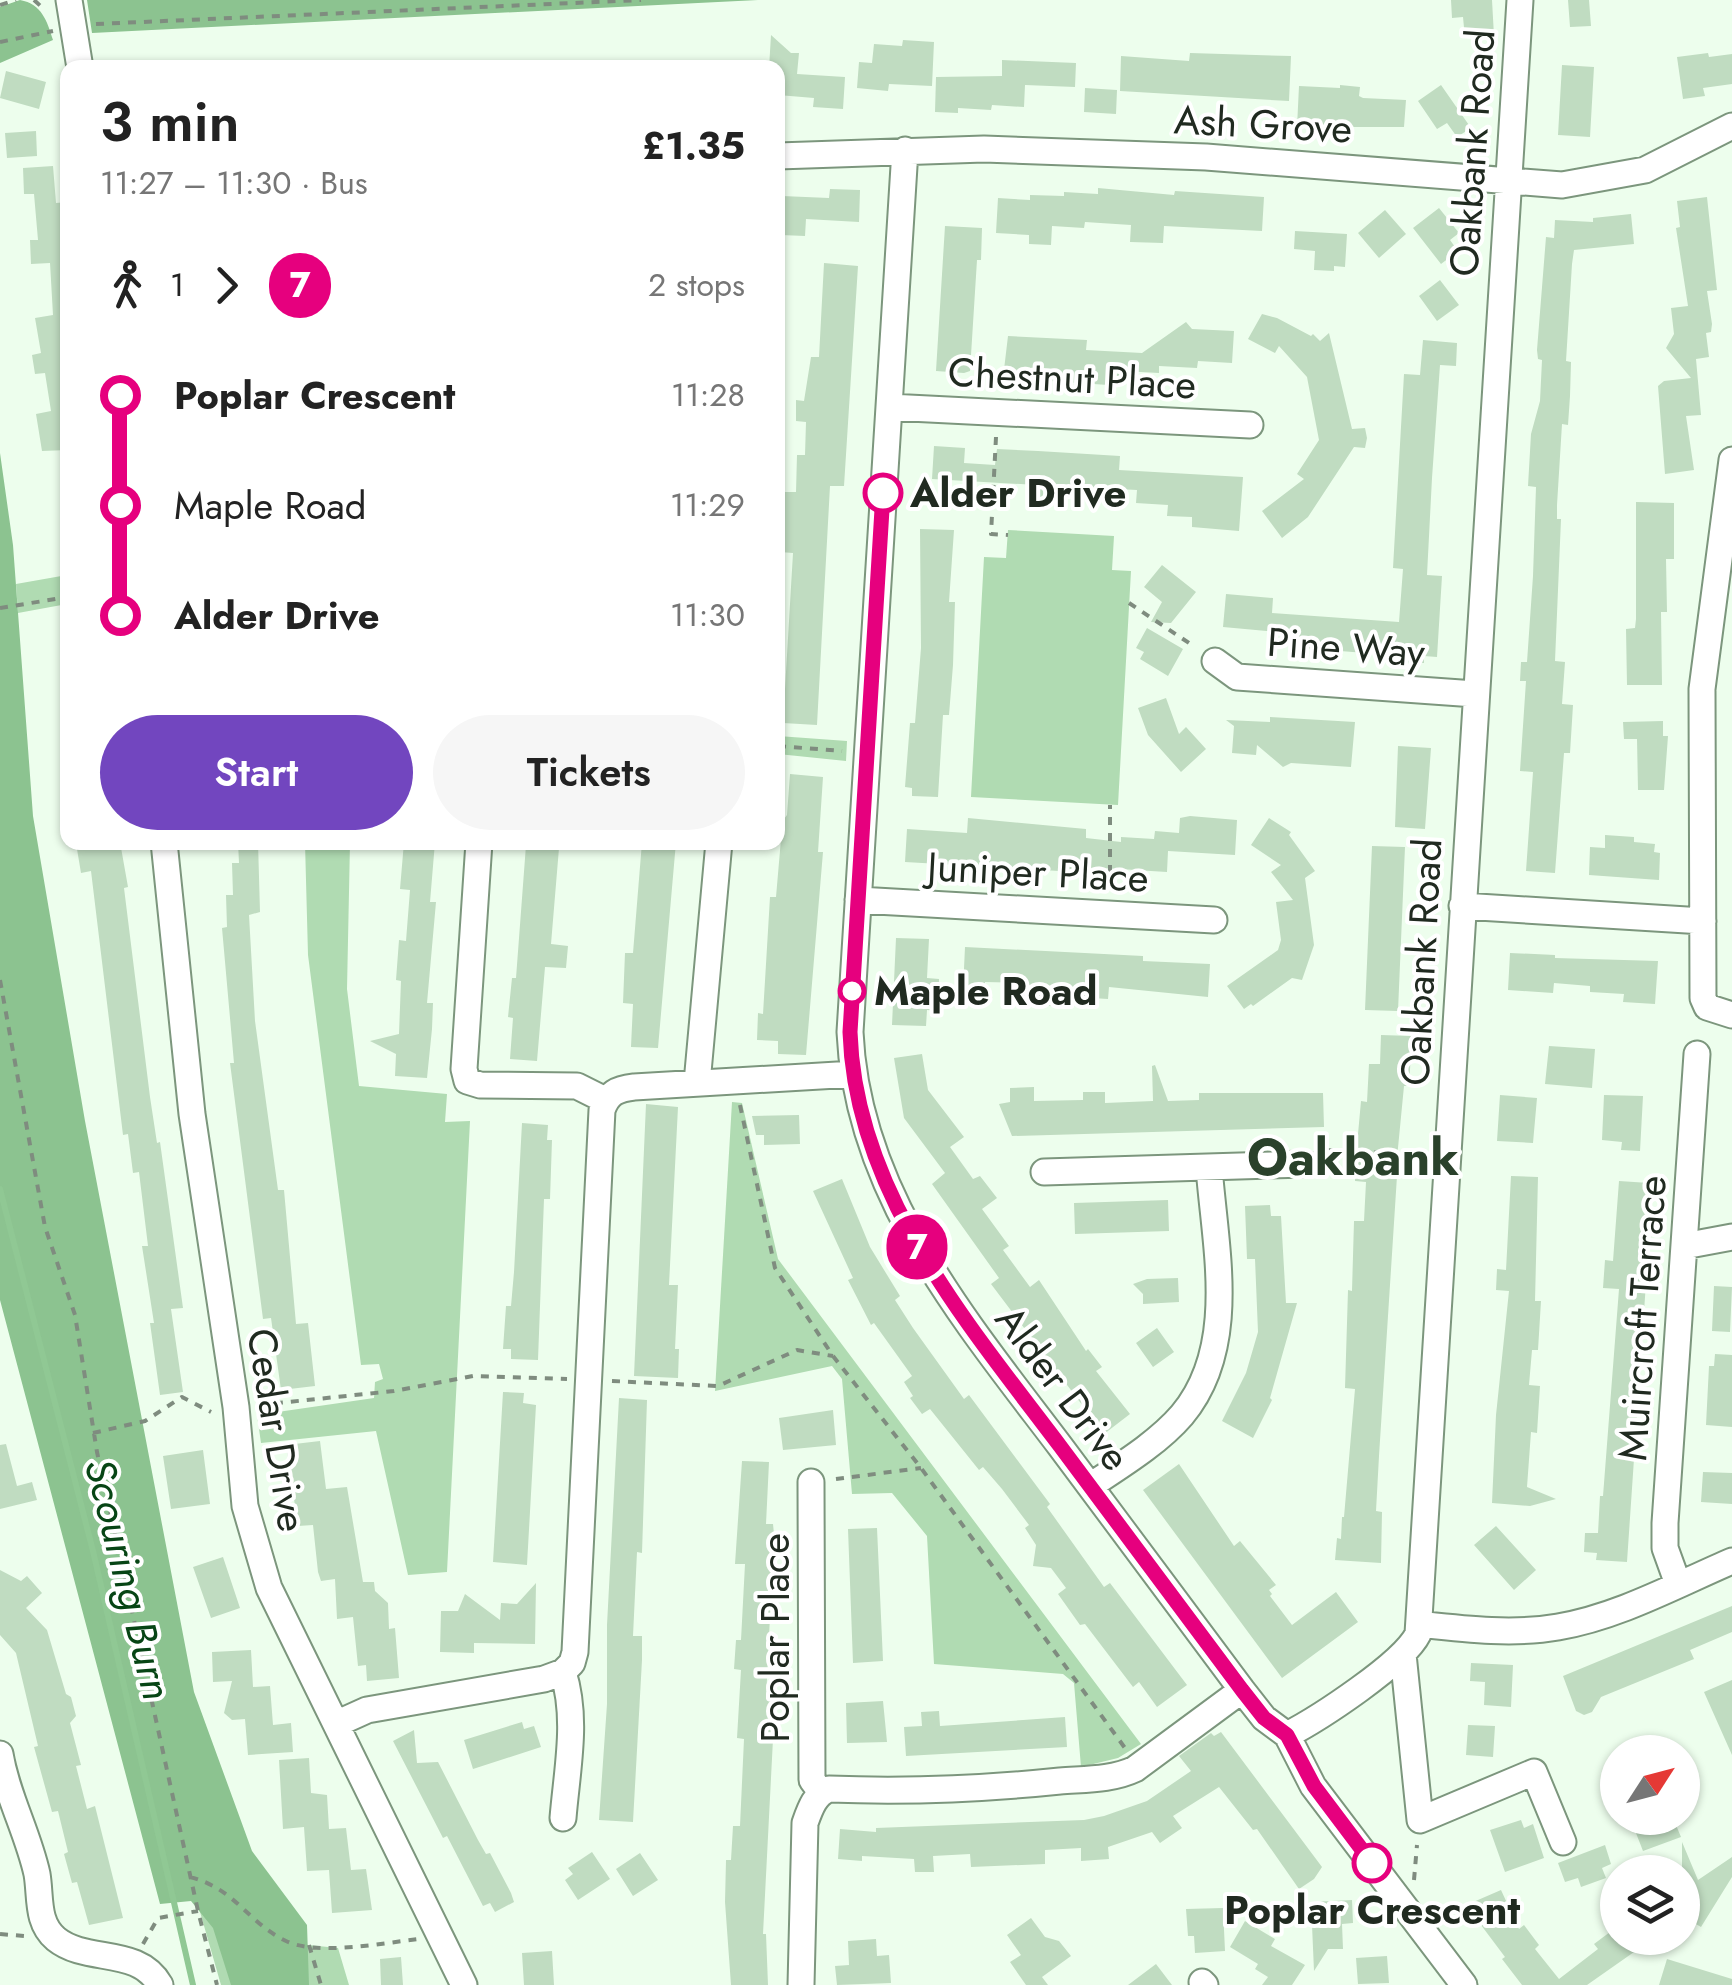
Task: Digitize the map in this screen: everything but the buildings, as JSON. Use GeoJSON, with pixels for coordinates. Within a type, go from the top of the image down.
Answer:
{"type":"FeatureCollection","features":[{"type":"Feature","properties":{"kind":"street","name":"Oakbank Road"},"geometry":{"type":"LineString","coordinates":[[1287,1735],[1403,1654],[1413,1644],[1418,1624],[1520,0]]}},
{"type":"Feature","properties":{"kind":"street"},"geometry":{"type":"LineString","coordinates":[[71,13],[79,60]]}},
{"type":"Feature","properties":{"kind":"street","name":"Ash Grove"},"geometry":{"type":"LineString","coordinates":[[785,156],[984,149],[1206,157],[1562,185],[1646,170],[1730,134]]}},
{"type":"Feature","properties":{"kind":"street","name":"Alder Drive"},"geometry":{"type":"LineString","coordinates":[[905,150],[850,1032],[854,1074],[877,1157],[923,1257],[964,1318],[1242,1690],[1264,1718],[1287,1735]]}},
{"type":"Feature","properties":{"kind":"street","name":"Chestnut Place"},"geometry":{"type":"LineString","coordinates":[[889,407],[1250,425]]}},
{"type":"Feature","properties":{"kind":"street"},"geometry":{"type":"LineString","coordinates":[[1732,460],[1725,582],[1702,689],[1703,998],[1706,1007],[1732,1015]]}},
{"type":"Feature","properties":{"kind":"street","name":"Pine Way"},"geometry":{"type":"LineString","coordinates":[[1216,661],[1237,676],[1475,694]]}},
{"type":"Feature","properties":{"kind":"street"},"geometry":{"type":"LineString","coordinates":[[1705,800],[1732,797]]}},
{"type":"Feature","properties":{"kind":"street","name":"Cedar Drive"},"geometry":{"type":"LineString","coordinates":[[165,850],[192,1114],[236,1408],[245,1506],[269,1588],[464,1985]]}},
{"type":"Feature","properties":{"kind":"street"},"geometry":{"type":"LineString","coordinates":[[478,850],[464,1070],[467,1081],[480,1086],[577,1086],[605,1100]]}},
{"type":"Feature","properties":{"kind":"street"},"geometry":{"type":"LineString","coordinates":[[697,1083],[718,850]]}},
{"type":"Feature","properties":{"kind":"street","name":"Juniper Place"},"geometry":{"type":"LineString","coordinates":[[858,900],[1214,920]]}},
{"type":"Feature","properties":{"kind":"street"},"geometry":{"type":"LineString","coordinates":[[1462,906],[1703,922]]}},
{"type":"Feature","properties":{"kind":"street","name":"Muircroft Terrace"},"geometry":{"type":"LineString","coordinates":[[1678,1584],[1665,1548],[1665,1524],[1697,1054]]}},
{"type":"Feature","properties":{"kind":"street"},"geometry":{"type":"LineString","coordinates":[[336,1724],[367,1710],[550,1678],[572,1663],[605,1100],[615,1090],[624,1088],[854,1074]]}},
{"type":"Feature","properties":{"kind":"street"},"geometry":{"type":"LineString","coordinates":[[1044,1172],[1306,1164]]}},
{"type":"Feature","properties":{"kind":"street"},"geometry":{"type":"LineString","coordinates":[[1090,1486],[1182,1415],[1215,1355],[1219,1294],[1209,1167]]}},
{"type":"Feature","properties":{"kind":"street"},"geometry":{"type":"LineString","coordinates":[[1684,1246],[1732,1237]]}},
{"type":"Feature","properties":{"kind":"street","name":"Poplar Place"},"geometry":{"type":"LineString","coordinates":[[811,1482],[812,1780],[821,1792]]}},
{"type":"Feature","properties":{"kind":"street"},"geometry":{"type":"LineString","coordinates":[[1418,1624],[1524,1631],[1556,1628],[1595,1618],[1732,1561]]}},
{"type":"Feature","properties":{"kind":"street"},"geometry":{"type":"LineString","coordinates":[[1403,1654],[1420,1820],[1534,1772],[1563,1842]]}},
{"type":"Feature","properties":{"kind":"street"},"geometry":{"type":"LineString","coordinates":[[563,1672],[572,1716],[563,1818]]}},
{"type":"Feature","properties":{"kind":"street"},"geometry":{"type":"LineString","coordinates":[[801,1985],[805,1823],[821,1792],[829,1788],[994,1788],[1115,1776],[1138,1766],[1242,1690]]}},
{"type":"Feature","properties":{"kind":"street"},"geometry":{"type":"LineString","coordinates":[[1287,1735],[1314,1786],[1464,1985]]}},
{"type":"Feature","properties":{"kind":"street"},"geometry":{"type":"LineString","coordinates":[[0,1754],[32,1852],[40,1915],[46,1928],[63,1944],[133,1961],[160,1985]]}},
{"type":"Feature","properties":{"kind":"path"},"geometry":{"type":"LineString","coordinates":[[0,5],[16,0]]}},
{"type":"Feature","properties":{"kind":"path"},"geometry":{"type":"LineString","coordinates":[[454,10],[455,0]]}},
{"type":"Feature","properties":{"kind":"path"},"geometry":{"type":"LineString","coordinates":[[0,42],[71,13],[194,18],[641,0]]}},
{"type":"Feature","properties":{"kind":"path"},"geometry":{"type":"LineString","coordinates":[[997,412],[991,534],[1008,535]]}},
{"type":"Feature","properties":{"kind":"path"},"geometry":{"type":"LineString","coordinates":[[0,608],[60,598]]}},
{"type":"Feature","properties":{"kind":"path"},"geometry":{"type":"LineString","coordinates":[[1129,603],[1216,661]]}},
{"type":"Feature","properties":{"kind":"path"},"geometry":{"type":"LineString","coordinates":[[785,746],[867,752]]}},
{"type":"Feature","properties":{"kind":"path"},"geometry":{"type":"LineString","coordinates":[[1110,805],[1110,914]]}},
{"type":"Feature","properties":{"kind":"path"},"geometry":{"type":"LineString","coordinates":[[0,980],[3,1022],[46,1227],[75,1315],[93,1433],[190,1877],[218,1985]]}},
{"type":"Feature","properties":{"kind":"path"},"geometry":{"type":"LineString","coordinates":[[735,1081],[775,1268],[833,1356],[921,1468],[1138,1766]]}},
{"type":"Feature","properties":{"kind":"path"},"geometry":{"type":"LineString","coordinates":[[1306,1164],[1326,1150],[1447,1156]]}},
{"type":"Feature","properties":{"kind":"path"},"geometry":{"type":"LineString","coordinates":[[93,1433],[146,1421],[182,1397],[214,1414],[473,1376],[718,1386],[797,1350],[833,1356]]}},
{"type":"Feature","properties":{"kind":"path"},"geometry":{"type":"LineString","coordinates":[[811,1482],[921,1468]]}},
{"type":"Feature","properties":{"kind":"path"},"geometry":{"type":"LineString","coordinates":[[1411,1914],[1420,1820]]}},
{"type":"Feature","properties":{"kind":"path"},"geometry":{"type":"LineString","coordinates":[[190,1877],[226,1891],[288,1943],[338,1948],[440,1936]]}},
{"type":"Feature","properties":{"kind":"path"},"geometry":{"type":"LineString","coordinates":[[133,1961],[158,1918],[198,1911]]}},
{"type":"Feature","properties":{"kind":"path"},"geometry":{"type":"LineString","coordinates":[[309,1945],[321,1985]]}},
{"type":"Feature","properties":{"kind":"green space"},"geometry":{"type":"Polygon","coordinates":[[[20,0],[39,9],[53,40],[0,63],[0,7],[20,0]]]}},
{"type":"Feature","properties":{"kind":"green space"},"geometry":{"type":"Polygon","coordinates":[[[87,0],[758,0],[92,33],[87,0]]]}},
{"type":"Feature","properties":{"kind":"green space"},"geometry":{"type":"Polygon","coordinates":[[[0,453],[13,545],[33,816],[85,1121],[194,1692],[252,1851],[307,1925],[309,1985],[231,1985],[213,1928],[191,1901],[160,1904],[0,1300],[0,453]]]}},
{"type":"Feature","properties":{"kind":"green space"},"geometry":{"type":"Polygon","coordinates":[[[1008,530],[1114,536],[1112,570],[1131,571],[1118,805],[971,797],[984,557],[1006,558],[1008,530]]]}},
{"type":"Feature","properties":{"kind":"green space"},"geometry":{"type":"Polygon","coordinates":[[[60,576],[60,605],[18,613],[16,584],[60,576]]]}},
{"type":"Feature","properties":{"kind":"green space"},"geometry":{"type":"Polygon","coordinates":[[[785,737],[847,741],[846,761],[785,755],[785,737]]]}},
{"type":"Feature","properties":{"kind":"green space"},"geometry":{"type":"Polygon","coordinates":[[[305,850],[350,850],[347,989],[359,1086],[447,1094],[445,1122],[470,1121],[447,1572],[408,1575],[376,1431],[261,1443],[257,1415],[374,1398],[375,1382],[383,1379],[379,1364],[361,1365],[308,955],[305,850]]]}},
{"type":"Feature","properties":{"kind":"green space"},"geometry":{"type":"Polygon","coordinates":[[[732,1102],[742,1103],[778,1259],[1141,1744],[1118,1758],[1081,1767],[1074,1683],[1063,1674],[934,1664],[927,1536],[892,1493],[852,1494],[842,1379],[832,1366],[715,1391],[732,1102]]]}},
{"type":"Feature","properties":{"kind":"green space"},"geometry":{"type":"Polygon","coordinates":[[[190,1877],[288,1943],[338,1948],[349,1985],[221,1985],[190,1877]]]}},
{"type":"Feature","properties":{"kind":"waterway","name":"Scouring Burn"},"geometry":{"type":"LineString","coordinates":[[0,1189],[93,1551],[193,1985]]}},
{"type":"Feature","properties":{"kind":"bus line","name":"7"},"geometry":{"type":"LineString","coordinates":[[883,493],[850,1032],[854,1074],[877,1157],[904,1222],[948,1296],[1242,1690],[1264,1718],[1287,1735],[1314,1786],[1372,1863]]}},
{"type":"Feature","properties":{"kind":"place","name":"Alder Drive"},"geometry":{"type":"Point","coordinates":[883,493]}},
{"type":"Feature","properties":{"kind":"place","name":"Maple Road"},"geometry":{"type":"Point","coordinates":[852,991]}},
{"type":"Feature","properties":{"kind":"place","name":"Poplar Crescent"},"geometry":{"type":"Point","coordinates":[1372,1863]}},
{"type":"Feature","properties":{"kind":"district","name":"Oakbank"},"geometry":{"type":"Point","coordinates":[1353,1157]}}]}
